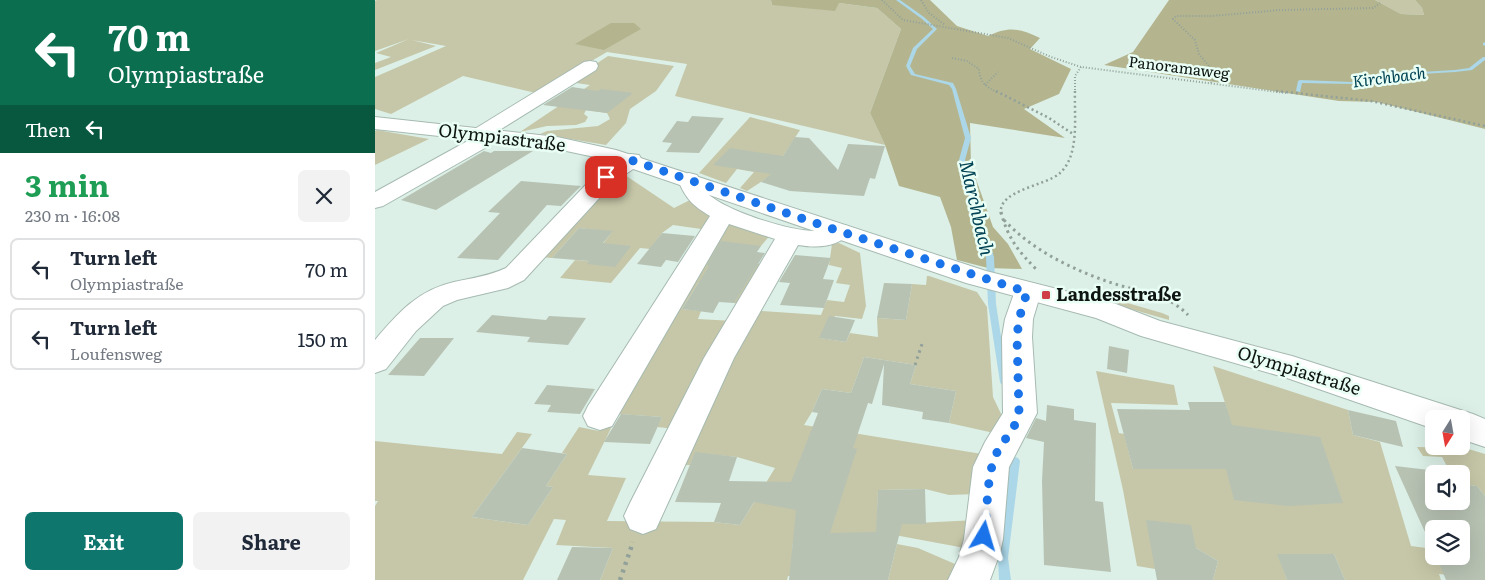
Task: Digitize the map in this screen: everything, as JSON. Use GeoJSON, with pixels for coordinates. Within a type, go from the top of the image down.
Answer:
{"type":"FeatureCollection","features":[{"type":"Feature","properties":{"kind":"main road"},"geometry":{"type":"LineString","coordinates":[[375,201],[486,135],[590,66]]}},
{"type":"Feature","properties":{"kind":"main road","name":"Olympiastraße"},"geometry":{"type":"LineString","coordinates":[[375,123],[557,143],[631,160],[976,277],[1114,314],[1151,329],[1363,390],[1425,411]]}},
{"type":"Feature","properties":{"kind":"main road"},"geometry":{"type":"LineString","coordinates":[[375,361],[416,315],[435,299],[455,291],[499,281],[515,274],[606,177],[631,160]]}},
{"type":"Feature","properties":{"kind":"main road"},"geometry":{"type":"LineString","coordinates":[[689,180],[695,194],[723,214],[755,225],[821,239],[839,231]]}},
{"type":"Feature","properties":{"kind":"main road"},"geometry":{"type":"LineString","coordinates":[[600,416],[723,214]]}},
{"type":"Feature","properties":{"kind":"main road"},"geometry":{"type":"LineString","coordinates":[[643,516],[719,358],[791,234]]}},
{"type":"Feature","properties":{"kind":"main road"},"geometry":{"type":"LineString","coordinates":[[969,580],[978,561],[982,546],[991,467],[1002,443],[1015,425],[1019,413],[1017,337],[1019,319],[1028,291]]}},
{"type":"Feature","properties":{"kind":"main road"},"geometry":{"type":"LineString","coordinates":[[1470,427],[1485,433]]}},
{"type":"Feature","properties":{"kind":"path","name":"Panoramaweg"},"geometry":{"type":"LineString","coordinates":[[882,0],[903,20],[1014,40],[1047,56],[1081,67],[1371,101],[1485,126]]}},
{"type":"Feature","properties":{"kind":"path"},"geometry":{"type":"LineString","coordinates":[[921,0],[931,15],[948,27]]}},
{"type":"Feature","properties":{"kind":"path"},"geometry":{"type":"LineString","coordinates":[[1211,83],[1216,75],[1199,54],[1195,40],[1173,19],[1176,16],[1212,16],[1271,10],[1373,8],[1380,3]]}},
{"type":"Feature","properties":{"kind":"path"},"geometry":{"type":"LineString","coordinates":[[952,58],[963,60],[977,67],[980,80],[985,86],[1049,118],[1073,134]]}},
{"type":"Feature","properties":{"kind":"path"},"geometry":{"type":"LineString","coordinates":[[1028,291],[1052,284],[1017,250],[1005,232],[1001,205],[1009,196],[1051,179],[1065,168],[1072,157],[1075,76],[1081,67]]}},
{"type":"Feature","properties":{"kind":"path"},"geometry":{"type":"LineString","coordinates":[[985,86],[986,82],[998,72]]}},
{"type":"Feature","properties":{"kind":"path"},"geometry":{"type":"LineString","coordinates":[[1002,217],[1018,234],[1072,268],[1177,303],[1187,314],[1205,343]]}},
{"type":"Feature","properties":{"kind":"path"},"geometry":{"type":"LineString","coordinates":[[915,365],[922,344]]}},
{"type":"Feature","properties":{"kind":"path"},"geometry":{"type":"LineString","coordinates":[[620,580],[639,522],[643,516]]}},
{"type":"Feature","properties":{"kind":"green space"},"geometry":{"type":"Polygon","coordinates":[[[377,0],[771,0],[772,5],[839,3],[877,8],[901,29],[870,113],[885,145],[675,96],[687,64],[607,52],[536,93],[463,76],[391,114],[375,109],[375,77],[446,46],[412,40],[436,46],[375,70],[375,63],[391,57],[376,53],[409,39],[375,51],[375,1],[377,0]]]}},
{"type":"Feature","properties":{"kind":"green space"},"geometry":{"type":"Polygon","coordinates":[[[771,0],[930,0],[957,26],[988,36],[1014,29],[1040,38],[1030,49],[1071,69],[1059,94],[1024,109],[1065,138],[970,123],[971,165],[993,227],[1008,244],[1022,269],[988,268],[957,260],[951,227],[940,197],[899,186],[885,145],[870,113],[901,29],[877,8],[839,3],[835,11],[772,5],[771,0]]]}},
{"type":"Feature","properties":{"kind":"green space"},"geometry":{"type":"Polygon","coordinates":[[[1169,0],[1375,0],[1401,14],[1424,15],[1422,8],[1415,0],[1485,0],[1485,129],[1377,102],[1339,101],[1104,65],[1133,52],[1169,0]]]}},
{"type":"Feature","properties":{"kind":"green space"},"geometry":{"type":"Polygon","coordinates":[[[1375,0],[1415,0],[1422,8],[1424,15],[1401,14],[1375,0]]]}},
{"type":"Feature","properties":{"kind":"green space"},"geometry":{"type":"Polygon","coordinates":[[[611,23],[634,23],[641,29],[604,50],[575,44],[611,23]]]}},
{"type":"Feature","properties":{"kind":"green space"},"geometry":{"type":"Polygon","coordinates":[[[608,56],[674,66],[656,91],[630,109],[626,123],[606,145],[540,134],[547,131],[598,126],[610,119],[607,113],[586,110],[584,114],[588,117],[585,122],[576,125],[547,126],[520,132],[590,85],[569,82],[608,56]]]}},
{"type":"Feature","properties":{"kind":"green space"},"geometry":{"type":"Polygon","coordinates":[[[750,117],[800,130],[770,176],[747,191],[740,188],[754,172],[737,169],[726,183],[699,173],[750,117]]]}},
{"type":"Feature","properties":{"kind":"green space"},"geometry":{"type":"Polygon","coordinates":[[[375,131],[429,139],[375,165],[375,131]]]}},
{"type":"Feature","properties":{"kind":"green space"},"geometry":{"type":"Polygon","coordinates":[[[622,173],[674,208],[690,200],[714,218],[708,230],[673,225],[662,233],[650,249],[640,248],[611,283],[560,278],[575,260],[589,261],[587,264],[612,232],[579,228],[552,258],[540,257],[622,173]]]}},
{"type":"Feature","properties":{"kind":"green space"},"geometry":{"type":"Polygon","coordinates":[[[724,222],[772,233],[761,246],[721,259],[768,265],[745,304],[734,303],[699,282],[682,309],[701,311],[698,319],[734,321],[676,429],[657,427],[662,417],[618,414],[588,475],[626,478],[607,521],[714,522],[740,525],[775,468],[737,457],[695,453],[690,465],[678,465],[749,310],[821,315],[827,300],[844,302],[850,285],[836,283],[842,268],[829,265],[832,244],[839,243],[860,253],[866,306],[862,319],[835,316],[820,338],[846,342],[850,333],[878,337],[877,318],[906,320],[912,284],[926,285],[927,276],[977,292],[987,307],[993,397],[1004,420],[994,433],[949,423],[956,391],[910,384],[916,365],[864,357],[851,393],[822,389],[804,425],[982,454],[977,494],[949,495],[925,489],[878,490],[877,525],[976,520],[970,549],[900,536],[815,533],[812,543],[793,543],[792,551],[797,551],[794,576],[788,576],[787,580],[600,580],[613,548],[556,545],[566,520],[554,519],[523,580],[375,580],[375,506],[378,501],[375,501],[375,441],[502,454],[517,432],[532,434],[472,517],[528,525],[553,487],[546,486],[567,454],[562,453],[579,427],[599,431],[724,222]]]}},
{"type":"Feature","properties":{"kind":"green space"},"geometry":{"type":"Polygon","coordinates":[[[1098,298],[1117,300],[1162,313],[1169,316],[1169,320],[1099,300],[1098,298]]]}},
{"type":"Feature","properties":{"kind":"green space"},"geometry":{"type":"Polygon","coordinates":[[[1213,366],[1348,410],[1353,435],[1380,442],[1411,546],[1425,548],[1425,565],[1470,565],[1485,579],[1439,574],[1441,580],[1345,580],[1334,554],[1278,554],[1287,580],[1213,580],[1218,561],[1196,548],[1155,569],[1137,566],[1123,490],[1096,371],[1174,385],[1178,405],[1111,403],[1119,433],[1124,434],[1133,469],[1197,469],[1182,425],[1227,409],[1213,366]]]}},
{"type":"Feature","properties":{"kind":"green space"},"geometry":{"type":"Polygon","coordinates":[[[1417,447],[1425,447],[1425,455],[1470,455],[1470,450],[1485,454],[1485,496],[1477,486],[1470,485],[1470,465],[1446,465],[1442,457],[1423,456],[1417,447]]]}},
{"type":"Feature","properties":{"kind":"green space"},"geometry":{"type":"Polygon","coordinates":[[[897,544],[918,548],[962,567],[952,580],[888,580],[897,544]]]}},
{"type":"Feature","properties":{"kind":"building"},"geometry":{"type":"Polygon","coordinates":[[[572,87],[633,93],[607,113],[543,105],[572,87]]]}},
{"type":"Feature","properties":{"kind":"building"},"geometry":{"type":"Polygon","coordinates":[[[692,116],[724,118],[699,153],[666,152],[672,143],[662,142],[677,121],[688,122],[692,116]]]}},
{"type":"Feature","properties":{"kind":"building"},"geometry":{"type":"Polygon","coordinates":[[[795,137],[809,138],[838,170],[848,144],[885,146],[875,179],[870,178],[864,196],[790,191],[761,182],[771,174],[713,165],[730,148],[783,156],[795,137]]]}},
{"type":"Feature","properties":{"kind":"building"},"geometry":{"type":"Polygon","coordinates":[[[484,151],[491,153],[494,151],[533,151],[436,210],[401,200],[484,151]]]}},
{"type":"Feature","properties":{"kind":"building"},"geometry":{"type":"Polygon","coordinates":[[[521,181],[581,186],[561,206],[547,205],[498,260],[457,258],[500,213],[488,212],[521,181]]]}},
{"type":"Feature","properties":{"kind":"building"},"geometry":{"type":"Polygon","coordinates":[[[579,228],[613,231],[603,243],[631,246],[615,267],[587,264],[589,261],[552,258],[579,228]]]}},
{"type":"Feature","properties":{"kind":"building"},"geometry":{"type":"Polygon","coordinates":[[[662,233],[695,236],[678,262],[666,260],[661,267],[637,264],[662,233]]]}},
{"type":"Feature","properties":{"kind":"building"},"geometry":{"type":"Polygon","coordinates":[[[721,241],[761,246],[757,252],[765,253],[734,303],[719,302],[713,313],[682,309],[709,266],[707,265],[721,241]]]}},
{"type":"Feature","properties":{"kind":"building"},"geometry":{"type":"Polygon","coordinates":[[[795,255],[831,258],[823,279],[834,280],[824,308],[780,305],[790,283],[779,282],[795,255]]]}},
{"type":"Feature","properties":{"kind":"building"},"geometry":{"type":"Polygon","coordinates":[[[884,283],[912,284],[906,320],[877,318],[884,283]]]}},
{"type":"Feature","properties":{"kind":"building"},"geometry":{"type":"Polygon","coordinates":[[[492,315],[546,320],[549,316],[586,318],[568,345],[527,342],[530,337],[476,332],[492,315]]]}},
{"type":"Feature","properties":{"kind":"building"},"geometry":{"type":"Polygon","coordinates":[[[829,316],[855,320],[846,342],[819,338],[829,316]]]}},
{"type":"Feature","properties":{"kind":"building"},"geometry":{"type":"Polygon","coordinates":[[[420,338],[454,338],[424,376],[388,375],[420,338]]]}},
{"type":"Feature","properties":{"kind":"building"},"geometry":{"type":"Polygon","coordinates":[[[1109,346],[1129,350],[1127,373],[1107,369],[1109,346]]]}},
{"type":"Feature","properties":{"kind":"building"},"geometry":{"type":"Polygon","coordinates":[[[864,357],[916,365],[910,384],[956,391],[949,423],[922,419],[923,412],[882,405],[884,364],[872,404],[868,403],[853,448],[857,449],[830,533],[876,532],[878,490],[925,489],[926,524],[902,524],[888,580],[789,580],[796,510],[754,502],[740,525],[714,522],[721,503],[675,502],[695,452],[737,457],[729,481],[791,482],[818,413],[812,412],[822,389],[851,393],[864,357]]]}},
{"type":"Feature","properties":{"kind":"building"},"geometry":{"type":"Polygon","coordinates":[[[547,385],[595,389],[580,414],[547,412],[551,405],[534,404],[547,385]]]}},
{"type":"Feature","properties":{"kind":"building"},"geometry":{"type":"Polygon","coordinates":[[[1188,402],[1225,402],[1232,425],[1320,437],[1343,503],[1288,506],[1234,500],[1226,469],[1133,469],[1117,409],[1190,410],[1188,402]]]}},
{"type":"Feature","properties":{"kind":"building"},"geometry":{"type":"Polygon","coordinates":[[[1047,405],[1074,409],[1074,420],[1096,423],[1095,501],[1103,502],[1111,572],[1044,565],[1042,481],[1044,442],[1026,438],[1036,418],[1046,421],[1047,405]]]}},
{"type":"Feature","properties":{"kind":"building"},"geometry":{"type":"Polygon","coordinates":[[[1348,410],[1396,421],[1403,447],[1353,435],[1348,410]]]}},
{"type":"Feature","properties":{"kind":"building"},"geometry":{"type":"Polygon","coordinates":[[[621,414],[662,417],[650,444],[604,442],[621,414]]]}},
{"type":"Feature","properties":{"kind":"building"},"geometry":{"type":"Polygon","coordinates":[[[522,448],[567,454],[546,486],[553,487],[528,525],[472,517],[522,448]]]}},
{"type":"Feature","properties":{"kind":"building"},"geometry":{"type":"Polygon","coordinates":[[[1395,466],[1425,470],[1425,510],[1470,510],[1470,485],[1477,486],[1485,496],[1485,580],[1446,580],[1440,565],[1470,565],[1470,520],[1425,520],[1425,532],[1395,466]]]}},
{"type":"Feature","properties":{"kind":"building"},"geometry":{"type":"Polygon","coordinates":[[[1146,520],[1191,525],[1196,548],[1218,561],[1213,580],[1157,580],[1146,520]]]}},
{"type":"Feature","properties":{"kind":"building"},"geometry":{"type":"Polygon","coordinates":[[[572,547],[613,548],[600,580],[557,580],[572,547]]]}},
{"type":"Feature","properties":{"kind":"building"},"geometry":{"type":"Polygon","coordinates":[[[1277,554],[1334,554],[1345,580],[1287,580],[1277,554]]]}},
{"type":"Feature","properties":{"kind":"waterway","name":"Marchbach"},"geometry":{"type":"LineString","coordinates":[[898,0],[935,29],[915,49],[908,66],[913,75],[951,84],[968,138],[962,160],[990,257],[992,304],[1004,382]]}},
{"type":"Feature","properties":{"kind":"waterway","name":"Kirchbach"},"geometry":{"type":"LineString","coordinates":[[1298,91],[1300,81],[1352,83],[1404,74],[1455,71],[1470,69],[1485,58]]}},
{"type":"Feature","properties":{"kind":"waterway","name":"Marchbach"},"geometry":{"type":"LineString","coordinates":[[1005,580],[1003,558],[1015,461]]}},
{"type":"Feature","properties":{"kind":"place","name":"Landesstraße"},"geometry":{"type":"Point","coordinates":[1046,295]}},
{"type":"Feature","properties":{"kind":"route"},"geometry":{"type":"LineString","coordinates":[[606,177],[631,160],[976,277],[1027,292],[1019,319],[1017,337],[1020,406],[1018,419],[1002,443],[991,467],[984,536]]}}]}
